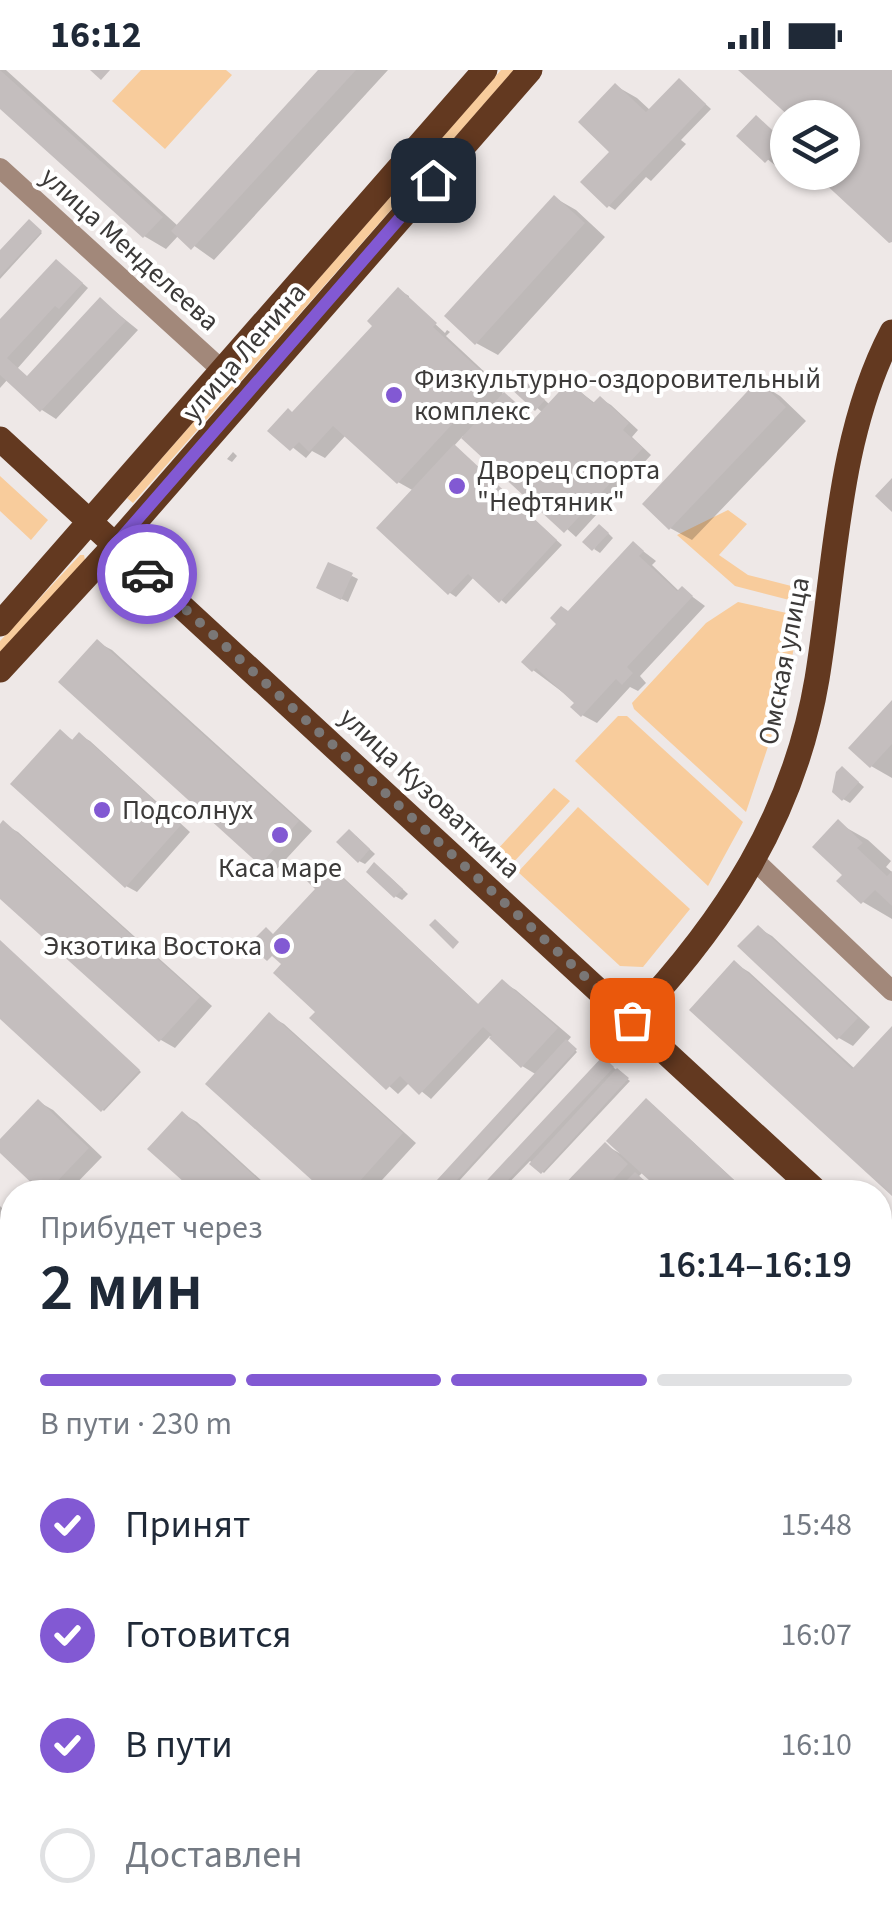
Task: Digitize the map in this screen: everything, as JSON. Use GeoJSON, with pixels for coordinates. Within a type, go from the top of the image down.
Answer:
{"type":"FeatureCollection","features":[{"type":"Feature","properties":{"kind":"main road","name":"улица Ленина"},"geometry":{"type":"LineString","coordinates":[[0,624],[485,70]]}},
{"type":"Feature","properties":{"kind":"main road","name":"улица Ленина"},"geometry":{"type":"LineString","coordinates":[[0,670],[116,544],[530,70]]}},
{"type":"Feature","properties":{"kind":"main road","name":"Омская улица"},"geometry":{"type":"LineString","coordinates":[[632,1020],[704,938],[755,861],[780,802],[811,708],[852,445],[871,376],[892,332]]}},
{"type":"Feature","properties":{"kind":"main road","name":"улица Кузоваткина"},"geometry":{"type":"LineString","coordinates":[[0,439],[805,1180]]}},
{"type":"Feature","properties":{"kind":"street","name":"улица Менделеева"},"geometry":{"type":"LineString","coordinates":[[0,168],[222,371]]}},
{"type":"Feature","properties":{"kind":"street"},"geometry":{"type":"LineString","coordinates":[[755,861],[892,991]]}},
{"type":"Feature","properties":{"kind":"shaded area"},"geometry":{"type":"Polygon","coordinates":[[[141,70],[226,70],[232,75],[165,149],[112,101],[141,70]]]}},
{"type":"Feature","properties":{"kind":"shaded area"},"geometry":{"type":"Polygon","coordinates":[[[501,70],[514,70],[133,503],[127,498],[501,70]]]}},
{"type":"Feature","properties":{"kind":"shaded area"},"geometry":{"type":"Polygon","coordinates":[[[0,476],[48,520],[31,540],[0,511],[0,476]]]}},
{"type":"Feature","properties":{"kind":"shaded area"},"geometry":{"type":"Polygon","coordinates":[[[728,510],[747,524],[719,555],[748,575],[803,589],[801,603],[735,586],[677,535],[728,510]]]}},
{"type":"Feature","properties":{"kind":"shaded area"},"geometry":{"type":"Polygon","coordinates":[[[80,555],[85,560],[0,652],[0,641],[80,555]]]}},
{"type":"Feature","properties":{"kind":"shaded area"},"geometry":{"type":"Polygon","coordinates":[[[738,602],[800,616],[784,699],[746,812],[632,703],[706,623],[738,602]]]}},
{"type":"Feature","properties":{"kind":"shaded area"},"geometry":{"type":"Polygon","coordinates":[[[618,716],[627,716],[743,822],[708,886],[575,761],[618,716]]]}},
{"type":"Feature","properties":{"kind":"shaded area"},"geometry":{"type":"Polygon","coordinates":[[[554,788],[570,801],[511,865],[496,851],[554,788]]]}},
{"type":"Feature","properties":{"kind":"shaded area"},"geometry":{"type":"Polygon","coordinates":[[[578,807],[690,909],[643,967],[620,966],[518,872],[578,807]]]}},
{"type":"Feature","properties":{"kind":"building"},"geometry":{"type":"Polygon","coordinates":[[[0,70],[163,217],[143,238],[0,109],[0,70]]]}},
{"type":"Feature","properties":{"kind":"building"},"geometry":{"type":"Polygon","coordinates":[[[90,70],[110,70],[101,80],[90,70]]]}},
{"type":"Feature","properties":{"kind":"building"},"geometry":{"type":"Polygon","coordinates":[[[318,70],[356,70],[191,250],[171,231],[318,70]]]}},
{"type":"Feature","properties":{"kind":"building"},"geometry":{"type":"Polygon","coordinates":[[[738,70],[892,70],[892,242],[832,190],[860,190],[860,100],[771,100],[738,70]]]}},
{"type":"Feature","properties":{"kind":"building"},"geometry":{"type":"Polygon","coordinates":[[[679,78],[706,104],[607,208],[580,182],[609,152],[578,122],[615,83],[646,112],[679,78]]]}},
{"type":"Feature","properties":{"kind":"building"},"geometry":{"type":"Polygon","coordinates":[[[756,115],[770,128],[770,158],[765,163],[736,136],[756,115]]]}},
{"type":"Feature","properties":{"kind":"building"},"geometry":{"type":"Polygon","coordinates":[[[554,195],[585,223],[475,345],[444,316],[554,195]]]}},
{"type":"Feature","properties":{"kind":"building"},"geometry":{"type":"Polygon","coordinates":[[[29,219],[42,231],[0,276],[0,250],[29,219]]]}},
{"type":"Feature","properties":{"kind":"building"},"geometry":{"type":"Polygon","coordinates":[[[56,259],[83,283],[59,309],[55,306],[7,358],[27,376],[100,297],[126,321],[40,412],[0,375],[0,319],[56,259]]]}},
{"type":"Feature","properties":{"kind":"building","name":"Физкультурно-оздоровительный комплекс"},"geometry":{"type":"Polygon","coordinates":[[[398,287],[437,323],[433,327],[492,381],[397,484],[333,426],[309,452],[299,442],[290,451],[267,431],[288,408],[292,412],[372,326],[367,321],[398,287]]]}},
{"type":"Feature","properties":{"kind":"building"},"geometry":{"type":"Polygon","coordinates":[[[519,376],[545,400],[535,411],[509,387],[519,376]]]}},
{"type":"Feature","properties":{"kind":"building"},"geometry":{"type":"Polygon","coordinates":[[[758,380],[786,407],[669,530],[642,504],[758,380]]]}},
{"type":"Feature","properties":{"kind":"building"},"geometry":{"type":"Polygon","coordinates":[[[569,381],[593,403],[600,396],[629,423],[623,430],[643,448],[564,533],[461,438],[504,392],[534,419],[569,381]]]}},
{"type":"Feature","properties":{"kind":"building","name":"Дворец спорта \"Нефтяник\""},"geometry":{"type":"Polygon","coordinates":[[[454,444],[557,540],[499,603],[468,574],[448,595],[376,528],[454,444]]]}},
{"type":"Feature","properties":{"kind":"building"},"geometry":{"type":"Polygon","coordinates":[[[892,478],[892,512],[875,496],[892,478]]]}},
{"type":"Feature","properties":{"kind":"building"},"geometry":{"type":"Polygon","coordinates":[[[599,524],[609,533],[592,551],[582,542],[599,524]]]}},
{"type":"Feature","properties":{"kind":"building"},"geometry":{"type":"Polygon","coordinates":[[[633,541],[644,551],[639,556],[677,591],[682,586],[693,596],[627,667],[633,673],[622,685],[616,679],[581,717],[570,707],[574,703],[536,668],[532,672],[521,662],[556,624],[550,618],[561,606],[568,611],[633,541]]]}},
{"type":"Feature","properties":{"kind":"building"},"geometry":{"type":"Polygon","coordinates":[[[328,562],[353,573],[341,600],[316,588],[328,562]]]}},
{"type":"Feature","properties":{"kind":"building"},"geometry":{"type":"Polygon","coordinates":[[[97,639],[299,821],[260,865],[58,682],[97,639]]]}},
{"type":"Feature","properties":{"kind":"building"},"geometry":{"type":"Polygon","coordinates":[[[892,700],[892,744],[870,768],[848,748],[892,700]]]}},
{"type":"Feature","properties":{"kind":"building","name":"Подсолнух"},"geometry":{"type":"Polygon","coordinates":[[[60,729],[72,740],[79,732],[181,825],[125,888],[10,784],[60,729]]]}},
{"type":"Feature","properties":{"kind":"building"},"geometry":{"type":"Polygon","coordinates":[[[842,766],[859,782],[842,801],[832,792],[836,772],[842,766]]]}},
{"type":"Feature","properties":{"kind":"building"},"geometry":{"type":"Polygon","coordinates":[[[838,819],[863,843],[857,848],[887,876],[892,871],[892,906],[875,890],[861,904],[836,881],[842,875],[812,847],[838,819]]]}},
{"type":"Feature","properties":{"kind":"building"},"geometry":{"type":"Polygon","coordinates":[[[3,820],[200,997],[159,1042],[0,899],[3,820]]]}},
{"type":"Feature","properties":{"kind":"building"},"geometry":{"type":"Polygon","coordinates":[[[349,829],[370,849],[358,863],[336,842],[349,829]]]}},
{"type":"Feature","properties":{"kind":"building"},"geometry":{"type":"Polygon","coordinates":[[[374,862],[403,889],[394,898],[366,872],[374,862]]]}},
{"type":"Feature","properties":{"kind":"building"},"geometry":{"type":"Polygon","coordinates":[[[321,864],[330,872],[333,869],[478,1004],[502,979],[558,1028],[521,1068],[489,1038],[492,1035],[483,1027],[419,1095],[400,1076],[386,1090],[309,1018],[315,1012],[273,973],[281,964],[272,956],[267,961],[257,952],[262,947],[254,939],[266,927],[273,934],[315,889],[306,880],[321,864]]]}},
{"type":"Feature","properties":{"kind":"building"},"geometry":{"type":"Polygon","coordinates":[[[435,919],[459,942],[453,949],[429,925],[435,919]]]}},
{"type":"Feature","properties":{"kind":"building"},"geometry":{"type":"Polygon","coordinates":[[[758,925],[858,1018],[837,1040],[737,946],[758,925]]]}},
{"type":"Feature","properties":{"kind":"building"},"geometry":{"type":"Polygon","coordinates":[[[0,940],[140,1070],[101,1112],[0,1019],[0,940]]]}},
{"type":"Feature","properties":{"kind":"building"},"geometry":{"type":"Polygon","coordinates":[[[734,960],[852,1069],[892,1026],[892,1180],[875,1180],[689,1010],[734,960]]]}},
{"type":"Feature","properties":{"kind":"building"},"geometry":{"type":"Polygon","coordinates":[[[269,1012],[403,1133],[361,1180],[312,1180],[205,1084],[269,1012]]]}},
{"type":"Feature","properties":{"kind":"building"},"geometry":{"type":"Polygon","coordinates":[[[566,1039],[577,1049],[457,1180],[437,1180],[566,1039]]]}},
{"type":"Feature","properties":{"kind":"building"},"geometry":{"type":"Polygon","coordinates":[[[603,1056],[614,1067],[508,1180],[487,1180],[603,1056]]]}},
{"type":"Feature","properties":{"kind":"building"},"geometry":{"type":"Polygon","coordinates":[[[617,1068],[629,1078],[541,1174],[529,1164],[617,1068]]]}},
{"type":"Feature","properties":{"kind":"building"},"geometry":{"type":"Polygon","coordinates":[[[646,1098],[734,1180],[649,1180],[606,1141],[646,1098]]]}},
{"type":"Feature","properties":{"kind":"building"},"geometry":{"type":"Polygon","coordinates":[[[38,1099],[89,1148],[58,1180],[28,1180],[0,1153],[0,1139],[38,1099]]]}},
{"type":"Feature","properties":{"kind":"building"},"geometry":{"type":"Polygon","coordinates":[[[182,1111],[259,1180],[182,1180],[147,1149],[182,1111]]]}},
{"type":"Feature","properties":{"kind":"building"},"geometry":{"type":"Polygon","coordinates":[[[605,1142],[628,1164],[613,1180],[569,1180],[605,1142]]]}},
{"type":"Feature","properties":{"kind":"building"},"geometry":{"type":"Polygon","coordinates":[[[635,1172],[644,1180],[627,1180],[635,1172]]]}},
{"type":"Feature","properties":{"kind":"way so far"},"geometry":{"type":"LineString","coordinates":[[147,574],[632,1020]]}},
{"type":"Feature","properties":{"kind":"place","name":"Физкультурно-оздоровительный комплекс"},"geometry":{"type":"Point","coordinates":[394,395]}},
{"type":"Feature","properties":{"kind":"place","name":"Дворец спорта \"Нефтяник\""},"geometry":{"type":"Point","coordinates":[457,486]}},
{"type":"Feature","properties":{"kind":"place","name":"Подсолнух"},"geometry":{"type":"Point","coordinates":[102,810]}},
{"type":"Feature","properties":{"kind":"place","name":"Каса маре"},"geometry":{"type":"Point","coordinates":[280,835]}},
{"type":"Feature","properties":{"kind":"place","name":"Экзотика Востока"},"geometry":{"type":"Point","coordinates":[282,946]}},
{"type":"Feature","properties":{"kind":"route"},"geometry":{"type":"LineString","coordinates":[[147,574],[116,544],[433,180]]}}]}
